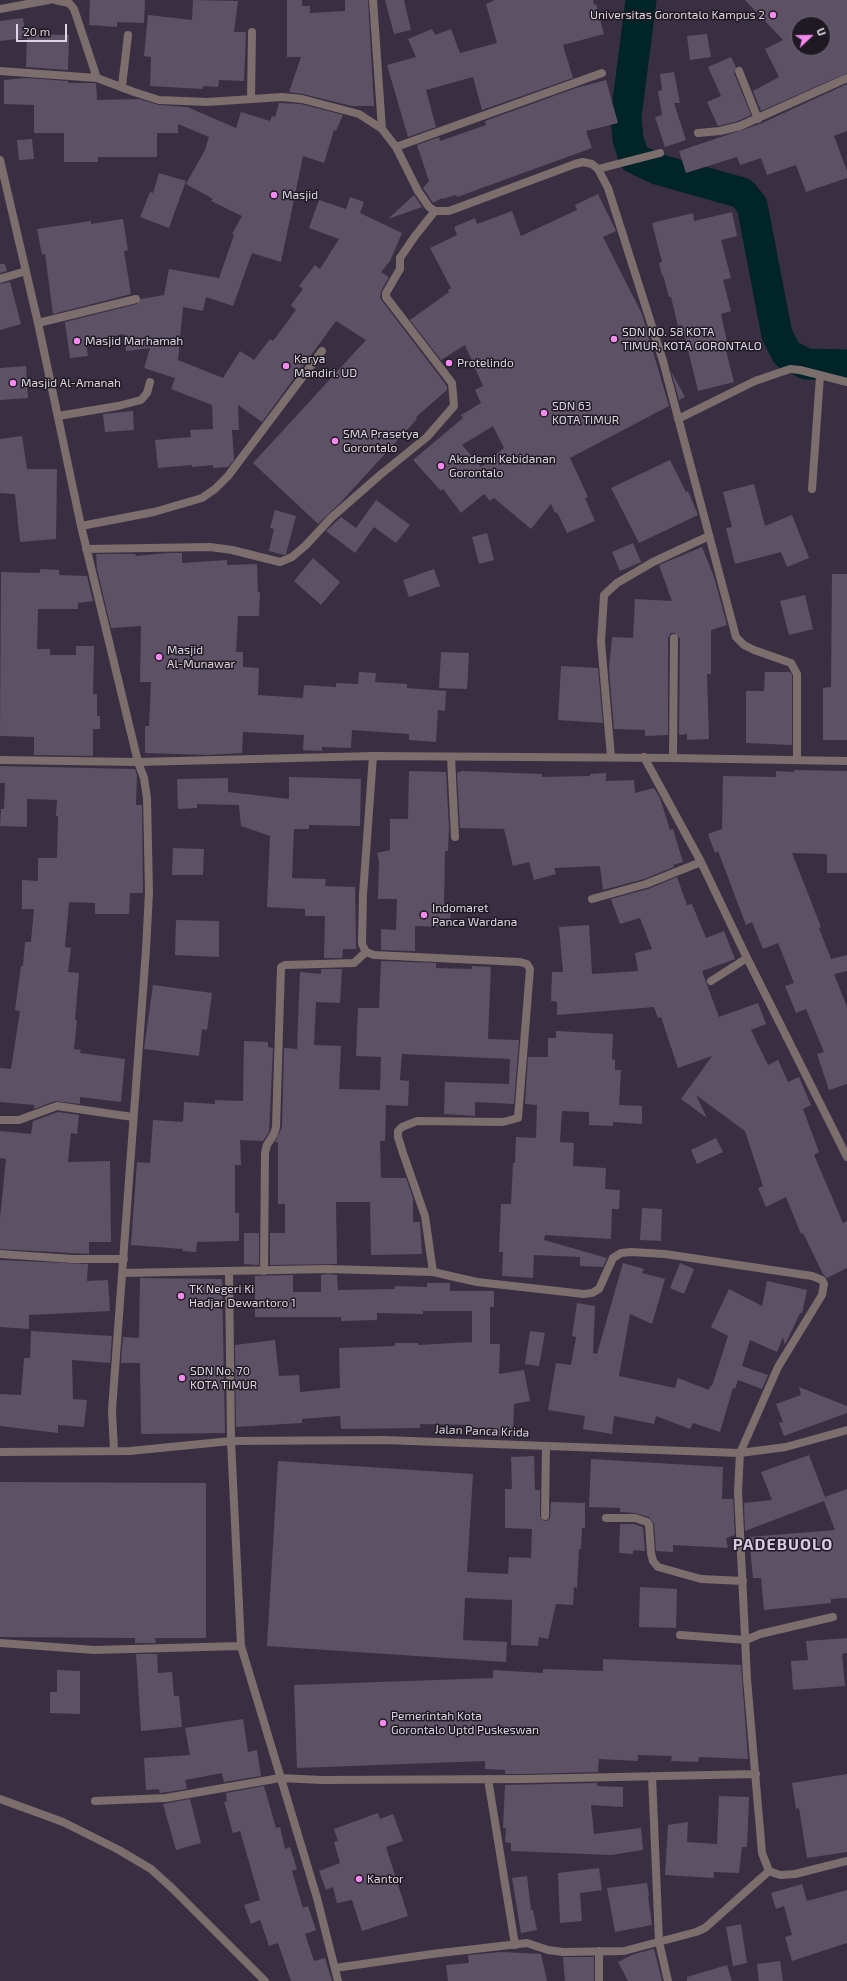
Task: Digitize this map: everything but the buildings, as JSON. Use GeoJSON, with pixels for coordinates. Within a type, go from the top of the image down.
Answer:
{"type":"FeatureCollection","features":[{"type":"Feature","properties":{"kind":"street"},"geometry":{"type":"LineString","coordinates":[[0,9],[49,0]]}},
{"type":"Feature","properties":{"kind":"street"},"geometry":{"type":"LineString","coordinates":[[55,0],[69,3],[74,9],[88,44],[97,78]]}},
{"type":"Feature","properties":{"kind":"street"},"geometry":{"type":"LineString","coordinates":[[374,0],[382,129]]}},
{"type":"Feature","properties":{"kind":"street"},"geometry":{"type":"LineString","coordinates":[[251,98],[252,32]]}},
{"type":"Feature","properties":{"kind":"street"},"geometry":{"type":"LineString","coordinates":[[122,86],[128,36]]}},
{"type":"Feature","properties":{"kind":"street"},"geometry":{"type":"LineString","coordinates":[[0,70],[97,78],[160,100],[207,102],[282,97],[321,104],[359,114],[382,129],[396,147],[418,191],[429,207],[435,211],[449,211],[575,164],[583,162],[592,164],[598,169],[608,188],[663,361],[736,637],[744,645],[786,661],[795,668],[798,681],[797,759]]}},
{"type":"Feature","properties":{"kind":"street"},"geometry":{"type":"LineString","coordinates":[[739,71],[758,119]]}},
{"type":"Feature","properties":{"kind":"street"},"geometry":{"type":"LineString","coordinates":[[396,147],[602,73]]}},
{"type":"Feature","properties":{"kind":"street"},"geometry":{"type":"LineString","coordinates":[[698,133],[720,131],[758,119],[847,78]]}},
{"type":"Feature","properties":{"kind":"street"},"geometry":{"type":"LineString","coordinates":[[598,169],[660,153]]}},
{"type":"Feature","properties":{"kind":"street"},"geometry":{"type":"LineString","coordinates":[[0,160],[38,323],[86,549],[138,762],[144,778],[147,798],[149,892],[124,1259],[112,1410],[114,1451]]}},
{"type":"Feature","properties":{"kind":"street"},"geometry":{"type":"LineString","coordinates":[[86,549],[210,547],[232,550],[280,562],[292,558],[331,518],[426,437],[454,406],[452,382],[386,297],[386,292],[400,269],[400,258],[435,211]]}},
{"type":"Feature","properties":{"kind":"street"},"geometry":{"type":"LineString","coordinates":[[0,279],[26,271]]}},
{"type":"Feature","properties":{"kind":"street"},"geometry":{"type":"LineString","coordinates":[[38,323],[136,299]]}},
{"type":"Feature","properties":{"kind":"street"},"geometry":{"type":"LineString","coordinates":[[81,526],[154,512],[202,498],[215,489],[228,476],[322,351]]}},
{"type":"Feature","properties":{"kind":"street"},"geometry":{"type":"LineString","coordinates":[[678,419],[755,381],[790,369],[800,370],[847,382]]}},
{"type":"Feature","properties":{"kind":"street"},"geometry":{"type":"LineString","coordinates":[[812,489],[820,376]]}},
{"type":"Feature","properties":{"kind":"street"},"geometry":{"type":"LineString","coordinates":[[58,416],[118,406],[141,400],[147,393],[150,382]]}},
{"type":"Feature","properties":{"kind":"street"},"geometry":{"type":"LineString","coordinates":[[611,757],[601,642],[604,595],[616,583],[653,562],[709,536]]}},
{"type":"Feature","properties":{"kind":"street"},"geometry":{"type":"LineString","coordinates":[[673,758],[674,638]]}},
{"type":"Feature","properties":{"kind":"street"},"geometry":{"type":"LineString","coordinates":[[0,760],[138,762],[373,756],[451,756],[644,757],[847,761]]}},
{"type":"Feature","properties":{"kind":"street"},"geometry":{"type":"LineString","coordinates":[[373,756],[363,894],[362,944],[366,952],[374,955],[520,962],[527,964],[530,969],[520,1114],[518,1118],[503,1122],[417,1121],[402,1127],[398,1131],[398,1137],[403,1153],[425,1216],[433,1272]]}},
{"type":"Feature","properties":{"kind":"street"},"geometry":{"type":"LineString","coordinates":[[451,756],[455,837]]}},
{"type":"Feature","properties":{"kind":"street"},"geometry":{"type":"LineString","coordinates":[[644,757],[702,862],[747,958],[847,1157]]}},
{"type":"Feature","properties":{"kind":"street"},"geometry":{"type":"LineString","coordinates":[[592,899],[646,884],[702,862]]}},
{"type":"Feature","properties":{"kind":"street"},"geometry":{"type":"LineString","coordinates":[[264,1271],[265,1153],[267,1145],[274,1134],[276,1127],[281,967],[285,964],[354,963],[366,952]]}},
{"type":"Feature","properties":{"kind":"street"},"geometry":{"type":"LineString","coordinates":[[711,981],[747,958]]}},
{"type":"Feature","properties":{"kind":"street"},"geometry":{"type":"LineString","coordinates":[[0,1120],[19,1120],[57,1106],[133,1117]]}},
{"type":"Feature","properties":{"kind":"street"},"geometry":{"type":"LineString","coordinates":[[122,1273],[327,1269],[433,1272],[491,1284],[584,1294],[592,1293],[599,1289],[613,1258],[621,1254],[636,1252],[665,1254],[819,1278],[824,1284],[822,1295],[778,1367],[740,1453],[738,1491],[747,1679],[762,1853],[769,1871]]}},
{"type":"Feature","properties":{"kind":"street"},"geometry":{"type":"LineString","coordinates":[[0,1254],[73,1259],[124,1259]]}},
{"type":"Feature","properties":{"kind":"street"},"geometry":{"type":"LineString","coordinates":[[229,1272],[231,1441],[241,1646],[317,1898],[338,1981]]}},
{"type":"Feature","properties":{"kind":"street","name":"Jalan Panca Krida"},"geometry":{"type":"LineString","coordinates":[[0,1452],[114,1451],[231,1441],[382,1440],[740,1453],[786,1447],[847,1430]]}},
{"type":"Feature","properties":{"kind":"street"},"geometry":{"type":"LineString","coordinates":[[545,1516],[546,1446]]}},
{"type":"Feature","properties":{"kind":"street"},"geometry":{"type":"LineString","coordinates":[[606,1518],[635,1518],[647,1522],[649,1525],[651,1553],[653,1561],[658,1567],[701,1578],[743,1582]]}},
{"type":"Feature","properties":{"kind":"street"},"geometry":{"type":"LineString","coordinates":[[680,1635],[746,1640],[760,1634],[833,1617]]}},
{"type":"Feature","properties":{"kind":"street"},"geometry":{"type":"LineString","coordinates":[[0,1643],[94,1650],[241,1646]]}},
{"type":"Feature","properties":{"kind":"street"},"geometry":{"type":"LineString","coordinates":[[95,1801],[166,1798],[280,1778],[322,1780],[488,1779],[756,1774]]}},
{"type":"Feature","properties":{"kind":"street"},"geometry":{"type":"LineString","coordinates":[[652,1776],[659,1942],[668,1981]]}},
{"type":"Feature","properties":{"kind":"street"},"geometry":{"type":"LineString","coordinates":[[488,1779],[515,1945]]}},
{"type":"Feature","properties":{"kind":"street"},"geometry":{"type":"LineString","coordinates":[[0,1799],[63,1822],[119,1850],[151,1870],[206,1920],[265,1981]]}},
{"type":"Feature","properties":{"kind":"street"},"geometry":{"type":"LineString","coordinates":[[769,1871],[780,1874],[795,1874],[847,1861]]}},
{"type":"Feature","properties":{"kind":"street"},"geometry":{"type":"LineString","coordinates":[[335,1968],[527,1944],[548,1950],[563,1952],[624,1951],[696,1932],[705,1928],[769,1871]]}},
{"type":"Feature","properties":{"kind":"street"},"geometry":{"type":"LineString","coordinates":[[599,1951],[599,1981]]}},
{"type":"Feature","properties":{"kind":"waterway"},"geometry":{"type":"LineString","coordinates":[[641,0],[626,117],[628,139],[634,158],[657,169],[742,193],[752,205],[777,335],[787,354],[806,364],[847,365]]}},
{"type":"Feature","properties":{"kind":"place","name":"Universitas Gorontalo Kampus 2"},"geometry":{"type":"Point","coordinates":[773,15]}},
{"type":"Feature","properties":{"kind":"place","name":"Masjid"},"geometry":{"type":"Point","coordinates":[274,195]}},
{"type":"Feature","properties":{"kind":"place","name":"SDN NO. 58 KOTA TIMUR, KOTA GORONTALO"},"geometry":{"type":"Point","coordinates":[614,339]}},
{"type":"Feature","properties":{"kind":"place","name":"Masjid Marhamah"},"geometry":{"type":"Point","coordinates":[77,341]}},
{"type":"Feature","properties":{"kind":"place","name":"Protelindo"},"geometry":{"type":"Point","coordinates":[449,363]}},
{"type":"Feature","properties":{"kind":"place","name":"Karya Mandiri. UD"},"geometry":{"type":"Point","coordinates":[286,366]}},
{"type":"Feature","properties":{"kind":"place","name":"Masjid Al-Amanah"},"geometry":{"type":"Point","coordinates":[13,383]}},
{"type":"Feature","properties":{"kind":"place","name":"SDN 63 KOTA TIMUR"},"geometry":{"type":"Point","coordinates":[544,413]}},
{"type":"Feature","properties":{"kind":"place","name":"SMA Prasetya Gorontalo"},"geometry":{"type":"Point","coordinates":[335,441]}},
{"type":"Feature","properties":{"kind":"place","name":"Akademi Kebidanan Gorontalo"},"geometry":{"type":"Point","coordinates":[441,466]}},
{"type":"Feature","properties":{"kind":"place","name":"Masjid Al-Munawar"},"geometry":{"type":"Point","coordinates":[159,657]}},
{"type":"Feature","properties":{"kind":"place","name":"Indomaret Panca Wardana"},"geometry":{"type":"Point","coordinates":[424,915]}},
{"type":"Feature","properties":{"kind":"place","name":"TK Negeri Ki Hadjar Dewantoro 1"},"geometry":{"type":"Point","coordinates":[181,1296]}},
{"type":"Feature","properties":{"kind":"place","name":"SDN No. 70 KOTA TIMUR"},"geometry":{"type":"Point","coordinates":[182,1378]}},
{"type":"Feature","properties":{"kind":"place","name":"Pemerintah Kota Gorontalo Uptd Puskeswan"},"geometry":{"type":"Point","coordinates":[383,1723]}},
{"type":"Feature","properties":{"kind":"place","name":"Kantor"},"geometry":{"type":"Point","coordinates":[359,1879]}},
{"type":"Feature","properties":{"kind":"district","name":"PADEBUOLO"},"geometry":{"type":"Point","coordinates":[783,1545]}}]}
